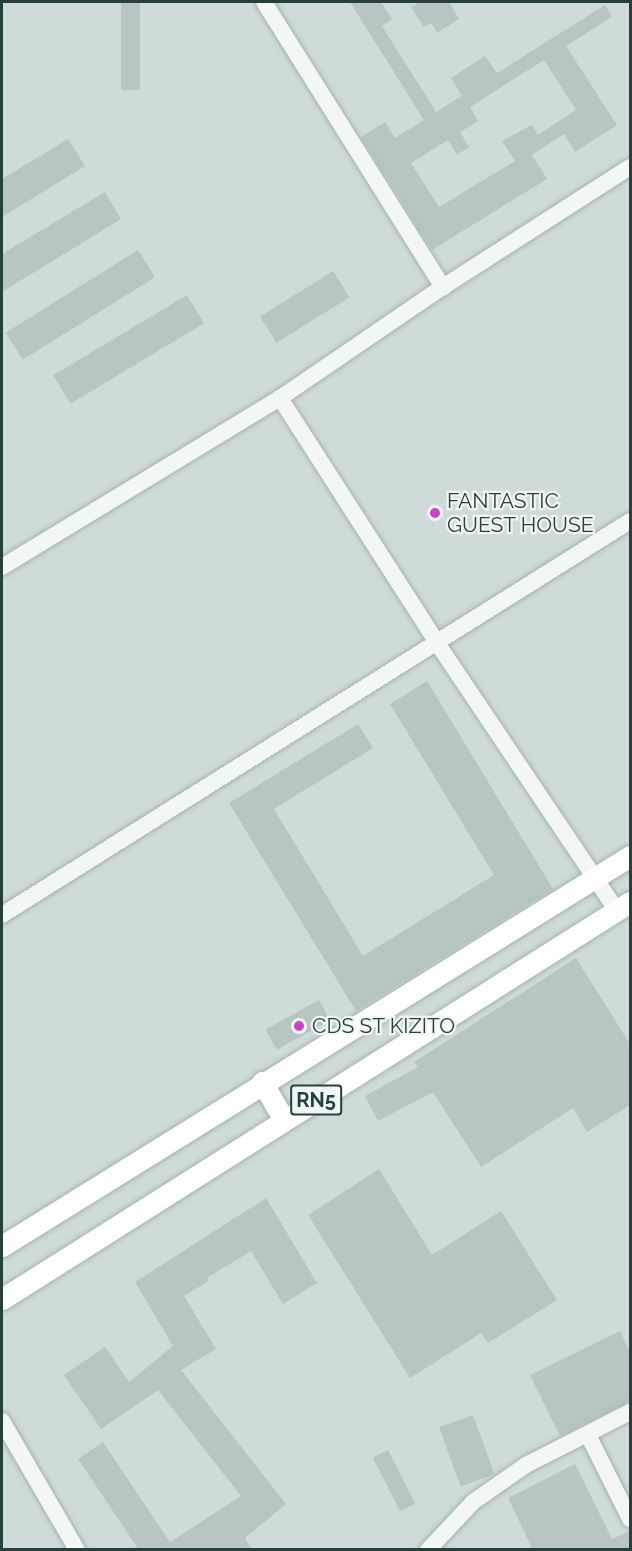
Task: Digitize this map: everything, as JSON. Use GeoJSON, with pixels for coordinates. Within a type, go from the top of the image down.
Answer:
{"type":"FeatureCollection","features":[{"type":"Feature","properties":{"kind":"main road","name":"RN5"},"geometry":{"type":"LineString","coordinates":[[2,1246],[262,1082],[630,856]]}},
{"type":"Feature","properties":{"kind":"main road","name":"RN5"},"geometry":{"type":"LineString","coordinates":[[2,1299],[624,906]]}},
{"type":"Feature","properties":{"kind":"main road"},"geometry":{"type":"LineString","coordinates":[[262,1082],[285,1120]]}},
{"type":"Feature","properties":{"kind":"lane"},"geometry":{"type":"LineString","coordinates":[[264,2],[443,287]]}},
{"type":"Feature","properties":{"kind":"lane"},"geometry":{"type":"LineString","coordinates":[[2,567],[280,398],[443,287],[630,167]]}},
{"type":"Feature","properties":{"kind":"lane"},"geometry":{"type":"LineString","coordinates":[[280,398],[437,643],[594,876],[624,906]]}},
{"type":"Feature","properties":{"kind":"lane"},"geometry":{"type":"LineString","coordinates":[[2,915],[630,521]]}},
{"type":"Feature","properties":{"kind":"lane"},"geometry":{"type":"LineString","coordinates":[[428,1550],[482,1496],[546,1453],[588,1435],[630,1412]]}},
{"type":"Feature","properties":{"kind":"lane"},"geometry":{"type":"LineString","coordinates":[[2,1421],[77,1550]]}},
{"type":"Feature","properties":{"kind":"lane"},"geometry":{"type":"LineString","coordinates":[[588,1435],[630,1519]]}},
{"type":"Feature","properties":{"kind":"shaded area"},"geometry":{"type":"Polygon","coordinates":[[[2,2],[630,2],[630,1549],[2,1549],[2,2]]]}},
{"type":"Feature","properties":{"kind":"building"},"geometry":{"type":"Polygon","coordinates":[[[121,2],[140,2],[140,90],[121,90],[121,2]]]}},
{"type":"Feature","properties":{"kind":"building"},"geometry":{"type":"Polygon","coordinates":[[[350,2],[381,2],[392,19],[382,26],[436,112],[462,96],[451,78],[485,56],[497,73],[605,5],[612,17],[566,46],[617,125],[575,152],[564,134],[532,155],[547,179],[432,250],[361,137],[385,122],[395,138],[424,120],[350,2]],[[544,60],[470,107],[478,121],[460,132],[469,147],[457,155],[448,140],[411,163],[439,207],[515,161],[502,141],[532,125],[538,135],[576,110],[544,60]]]}},
{"type":"Feature","properties":{"kind":"building"},"geometry":{"type":"Polygon","coordinates":[[[419,2],[449,2],[459,19],[437,33],[431,23],[424,27],[411,7],[419,2]]]}},
{"type":"Feature","properties":{"kind":"building"},"geometry":{"type":"Polygon","coordinates":[[[68,139],[85,166],[2,217],[2,179],[68,139]]]}},
{"type":"Feature","properties":{"kind":"building"},"geometry":{"type":"Polygon","coordinates":[[[105,192],[121,219],[2,292],[2,254],[105,192]]]}},
{"type":"Feature","properties":{"kind":"building"},"geometry":{"type":"Polygon","coordinates":[[[138,250],[155,277],[23,360],[6,333],[138,250]]]}},
{"type":"Feature","properties":{"kind":"building"},"geometry":{"type":"Polygon","coordinates":[[[333,271],[349,297],[276,343],[260,317],[333,271]]]}},
{"type":"Feature","properties":{"kind":"building"},"geometry":{"type":"Polygon","coordinates":[[[187,295],[204,323],[70,404],[53,375],[187,295]]]}},
{"type":"Feature","properties":{"kind":"building"},"geometry":{"type":"Polygon","coordinates":[[[427,681],[553,889],[356,1011],[229,803],[358,724],[373,748],[274,809],[363,956],[494,875],[390,704],[427,681]]]}},
{"type":"Feature","properties":{"kind":"building"},"geometry":{"type":"Polygon","coordinates":[[[576,958],[630,1044],[630,1105],[587,1132],[573,1108],[481,1167],[433,1092],[378,1121],[365,1096],[418,1067],[414,1062],[576,958]]]}},
{"type":"Feature","properties":{"kind":"building","name":"CDS ST KIZITO"},"geometry":{"type":"Polygon","coordinates":[[[319,1000],[330,1020],[277,1050],[266,1030],[319,1000]]]}},
{"type":"Feature","properties":{"kind":"building"},"geometry":{"type":"Polygon","coordinates":[[[379,1169],[432,1255],[501,1211],[557,1300],[488,1343],[481,1333],[410,1378],[308,1215],[379,1169]]]}},
{"type":"Feature","properties":{"kind":"building"},"geometry":{"type":"Polygon","coordinates":[[[266,1198],[317,1283],[283,1304],[251,1251],[207,1278],[209,1281],[184,1296],[216,1349],[181,1370],[286,1504],[245,1538],[252,1550],[139,1550],[78,1459],[103,1442],[170,1542],[241,1496],[158,1390],[101,1429],[64,1375],[105,1347],[129,1382],[173,1346],[135,1282],[266,1198]]]}},
{"type":"Feature","properties":{"kind":"building"},"geometry":{"type":"Polygon","coordinates":[[[620,1331],[630,1352],[630,1401],[560,1436],[530,1375],[620,1331]]]}},
{"type":"Feature","properties":{"kind":"building"},"geometry":{"type":"Polygon","coordinates":[[[473,1415],[495,1474],[461,1487],[439,1427],[473,1415]]]}},
{"type":"Feature","properties":{"kind":"building"},"geometry":{"type":"Polygon","coordinates":[[[388,1450],[415,1503],[400,1511],[373,1458],[388,1450]]]}},
{"type":"Feature","properties":{"kind":"building"},"geometry":{"type":"Polygon","coordinates":[[[575,1464],[612,1539],[630,1531],[630,1550],[533,1550],[508,1498],[575,1464]]]}},
{"type":"Feature","properties":{"kind":"place","name":"FANTASTIC GUEST HOUSE"},"geometry":{"type":"Point","coordinates":[435,513]}},
{"type":"Feature","properties":{"kind":"place","name":"CDS ST KIZITO"},"geometry":{"type":"Point","coordinates":[299,1026]}}]}
